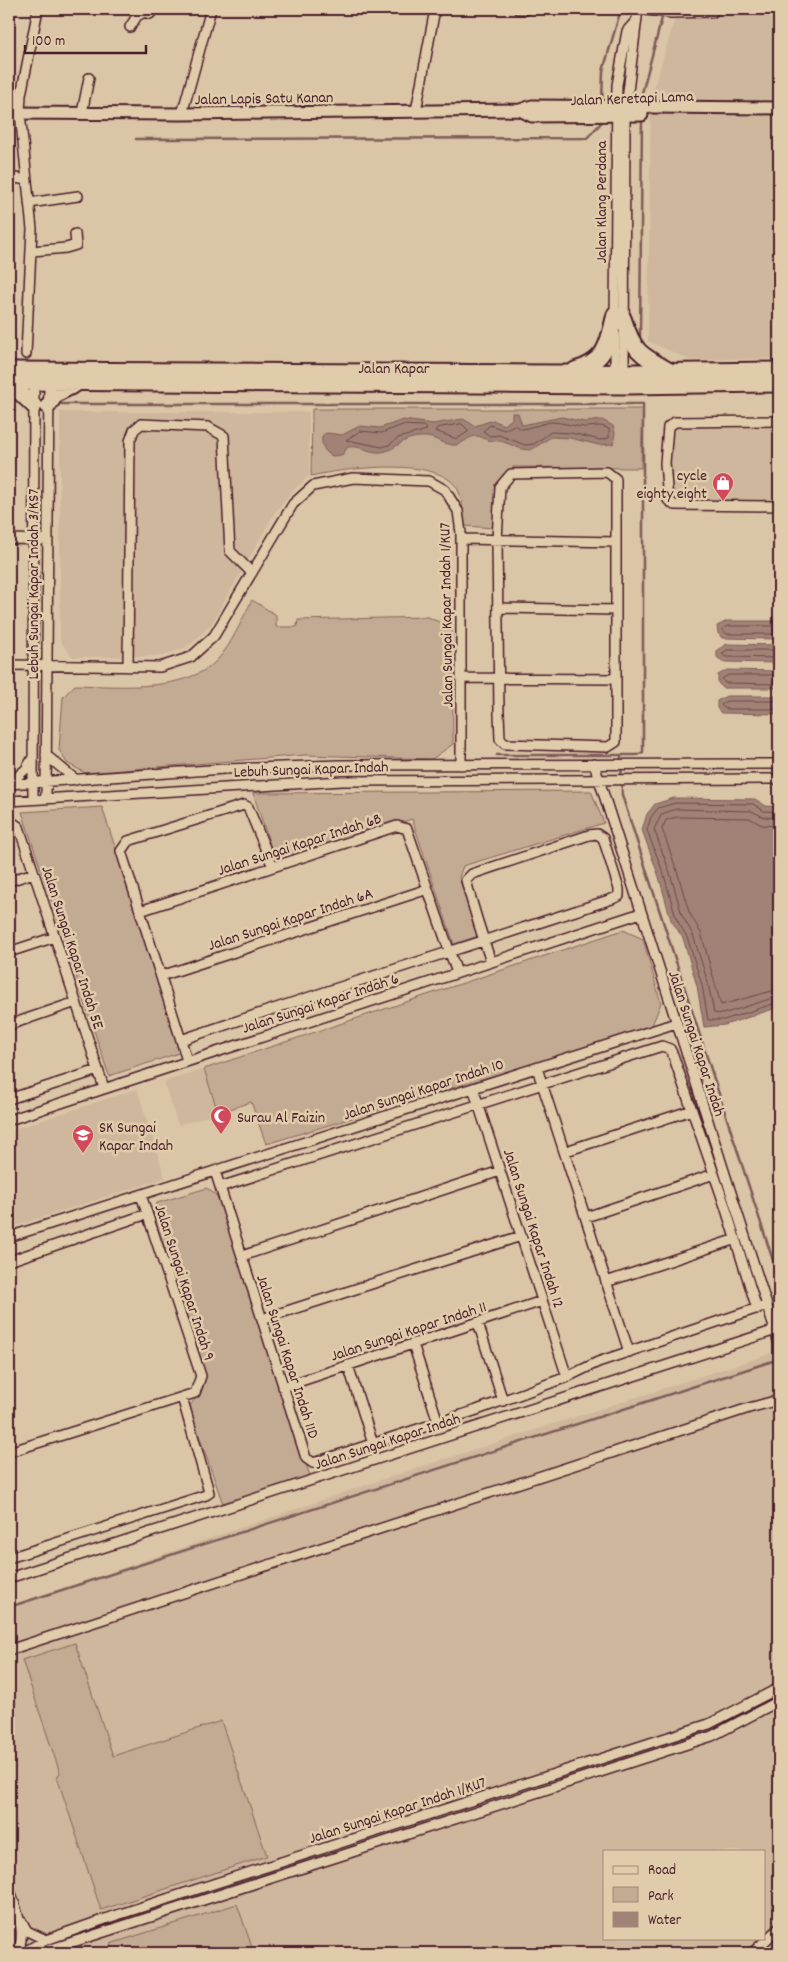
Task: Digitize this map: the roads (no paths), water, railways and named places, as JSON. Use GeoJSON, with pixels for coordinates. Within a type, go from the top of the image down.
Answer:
{"type":"FeatureCollection","features":[{"type":"Feature","properties":{"kind":"highway"},"geometry":{"type":"LineString","coordinates":[[619,316],[636,350],[671,371]]}},
{"type":"Feature","properties":{"kind":"highway"},"geometry":{"type":"LineString","coordinates":[[564,373],[589,366],[602,355],[619,316]]}},
{"type":"Feature","properties":{"kind":"highway","name":"Jalan Kapar"},"geometry":{"type":"LineString","coordinates":[[9,378],[41,376],[564,373],[619,379],[671,371],[779,370]]}},
{"type":"Feature","properties":{"kind":"highway","name":"Jalan Kapar"},"geometry":{"type":"LineString","coordinates":[[41,376],[79,382],[619,379],[779,384]]}},
{"type":"Feature","properties":{"kind":"highway"},"geometry":{"type":"LineString","coordinates":[[9,378],[41,406],[56,394],[79,382]]}},
{"type":"Feature","properties":{"kind":"street"},"geometry":{"type":"LineString","coordinates":[[26,354],[32,250],[27,180],[14,113],[21,95],[38,9]]}},
{"type":"Feature","properties":{"kind":"street"},"geometry":{"type":"LineString","coordinates":[[130,27],[137,16],[144,12],[150,14],[154,9]]}},
{"type":"Feature","properties":{"kind":"street"},"geometry":{"type":"LineString","coordinates":[[182,114],[211,9]]}},
{"type":"Feature","properties":{"kind":"street"},"geometry":{"type":"LineString","coordinates":[[416,111],[435,9]]}},
{"type":"Feature","properties":{"kind":"street"},"geometry":{"type":"LineString","coordinates":[[518,9],[527,9]]}},
{"type":"Feature","properties":{"kind":"street"},"geometry":{"type":"LineString","coordinates":[[638,9],[663,12],[713,12]]}},
{"type":"Feature","properties":{"kind":"street","name":"Jalan Klang Perdana"},"geometry":{"type":"LineString","coordinates":[[619,379],[617,84],[627,31],[635,22],[638,9]]}},
{"type":"Feature","properties":{"kind":"street"},"geometry":{"type":"LineString","coordinates":[[82,113],[89,78]]}},
{"type":"Feature","properties":{"kind":"street","name":"Jalan Keretapi Lama"},"geometry":{"type":"LineString","coordinates":[[520,110],[532,116],[652,111],[698,106],[708,109],[779,108]]}},
{"type":"Feature","properties":{"kind":"street","name":"Jalan Lapis Satu Kanan"},"geometry":{"type":"LineString","coordinates":[[14,113],[182,114],[520,110]]}},
{"type":"Feature","properties":{"kind":"street"},"geometry":{"type":"LineString","coordinates":[[9,177],[27,180]]}},
{"type":"Feature","properties":{"kind":"street"},"geometry":{"type":"LineString","coordinates":[[29,203],[78,196]]}},
{"type":"Feature","properties":{"kind":"street"},"geometry":{"type":"LineString","coordinates":[[32,250],[66,248],[76,245],[75,234]]}},
{"type":"Feature","properties":{"kind":"street","name":"Lebuh Sungai Kapar Indah 3/KS7"},"geometry":{"type":"LineString","coordinates":[[33,799],[34,540],[41,376]]}},
{"type":"Feature","properties":{"kind":"street","name":"Lebuh Sungai Kapar Indah 3/KS7"},"geometry":{"type":"LineString","coordinates":[[41,376],[48,540],[46,798]]}},
{"type":"Feature","properties":{"kind":"street"},"geometry":{"type":"LineString","coordinates":[[779,421],[675,422],[668,427],[665,463],[668,500],[674,505],[779,506]]}},
{"type":"Feature","properties":{"kind":"street"},"geometry":{"type":"LineString","coordinates":[[128,667],[130,441],[134,430],[141,424],[208,427],[224,436],[230,551],[252,573]]}},
{"type":"Feature","properties":{"kind":"street"},"geometry":{"type":"LineString","coordinates":[[608,472],[616,479],[616,742],[608,747],[503,743],[500,739],[497,540],[500,487],[511,474],[608,472]]}},
{"type":"Feature","properties":{"kind":"street","name":"Jalan Sungai Kapar Indah 1/KU7"},"geometry":{"type":"LineString","coordinates":[[9,666],[160,667],[191,658],[214,636],[294,504],[312,486],[353,478],[429,481],[445,490],[458,511],[461,539],[461,765]]}},
{"type":"Feature","properties":{"kind":"street"},"geometry":{"type":"LineString","coordinates":[[9,539],[48,540]]}},
{"type":"Feature","properties":{"kind":"street"},"geometry":{"type":"LineString","coordinates":[[461,539],[616,542]]}},
{"type":"Feature","properties":{"kind":"street"},"geometry":{"type":"LineString","coordinates":[[498,608],[616,610]]}},
{"type":"Feature","properties":{"kind":"street"},"geometry":{"type":"LineString","coordinates":[[461,678],[616,679]]}},
{"type":"Feature","properties":{"kind":"street"},"geometry":{"type":"LineString","coordinates":[[46,754],[76,780]]}},
{"type":"Feature","properties":{"kind":"street"},"geometry":{"type":"LineString","coordinates":[[9,784],[26,769],[33,756]]}},
{"type":"Feature","properties":{"kind":"street","name":"Jalan Sungai Kapar Indah"},"geometry":{"type":"LineString","coordinates":[[594,764],[597,780],[640,913],[767,1305],[777,1329],[779,1343]]}},
{"type":"Feature","properties":{"kind":"street","name":"Lebuh Sungai Kapar Indah"},"geometry":{"type":"LineString","coordinates":[[9,784],[224,770],[339,765],[779,764]]}},
{"type":"Feature","properties":{"kind":"street","name":"Lebuh Sungai Kapar Indah"},"geometry":{"type":"LineString","coordinates":[[9,800],[342,780],[779,779]]}},
{"type":"Feature","properties":{"kind":"street"},"geometry":{"type":"LineString","coordinates":[[187,1061],[121,851],[128,841],[244,805],[248,807],[273,867]]}},
{"type":"Feature","properties":{"kind":"street","name":"Jalan Sungai Kapar Indah 5E"},"geometry":{"type":"LineString","coordinates":[[9,820],[19,827],[104,1088]]}},
{"type":"Feature","properties":{"kind":"street","name":"Jalan Sungai Kapar Indah 6B"},"geometry":{"type":"LineString","coordinates":[[140,911],[398,826],[407,829],[457,973]]}},
{"type":"Feature","properties":{"kind":"street","name":"Jalan Sungai Kapar Indah 6"},"geometry":{"type":"LineString","coordinates":[[181,1040],[484,941],[619,896],[603,838],[597,834],[589,835],[472,874],[466,880],[484,941]]}},
{"type":"Feature","properties":{"kind":"street"},"geometry":{"type":"LineString","coordinates":[[9,881],[34,872]]}},
{"type":"Feature","properties":{"kind":"street","name":"Jalan Sungai Kapar Indah 6A"},"geometry":{"type":"LineString","coordinates":[[161,976],[428,888]]}},
{"type":"Feature","properties":{"kind":"street","name":"Jalan Sungai Kapar Indah 6"},"geometry":{"type":"LineString","coordinates":[[9,1120],[640,913]]}},
{"type":"Feature","properties":{"kind":"street"},"geometry":{"type":"LineString","coordinates":[[9,952],[55,938]]}},
{"type":"Feature","properties":{"kind":"street"},"geometry":{"type":"LineString","coordinates":[[484,941],[491,962]]}},
{"type":"Feature","properties":{"kind":"street"},"geometry":{"type":"LineString","coordinates":[[9,1024],[76,1002]]}},
{"type":"Feature","properties":{"kind":"street","name":"Jalan Sungai Kapar Indah 10"},"geometry":{"type":"LineString","coordinates":[[9,1237],[676,1023]]}},
{"type":"Feature","properties":{"kind":"street"},"geometry":{"type":"LineString","coordinates":[[220,1187],[662,1046],[670,1049],[673,1055],[736,1239],[757,1308]]}},
{"type":"Feature","properties":{"kind":"street"},"geometry":{"type":"LineString","coordinates":[[537,1068],[566,1151],[606,1282],[630,1352]]}},
{"type":"Feature","properties":{"kind":"street"},"geometry":{"type":"LineString","coordinates":[[9,1099],[98,1070]]}},
{"type":"Feature","properties":{"kind":"street","name":"Jalan Sungai Kapar Indah 12"},"geometry":{"type":"LineString","coordinates":[[473,1088],[567,1378]]}},
{"type":"Feature","properties":{"kind":"street"},"geometry":{"type":"LineString","coordinates":[[566,1151],[692,1110]]}},
{"type":"Feature","properties":{"kind":"street","name":"Jalan Sungai Kapar Indah 11D"},"geometry":{"type":"LineString","coordinates":[[215,1171],[306,1458],[313,1463],[503,1401],[567,1378],[598,1362],[767,1305]]}},
{"type":"Feature","properties":{"kind":"street"},"geometry":{"type":"LineString","coordinates":[[242,1256],[500,1171]]}},
{"type":"Feature","properties":{"kind":"street"},"geometry":{"type":"LineString","coordinates":[[586,1217],[714,1174]]}},
{"type":"Feature","properties":{"kind":"street","name":"Jalan Sungai Kapar Indah 9"},"geometry":{"type":"LineString","coordinates":[[9,1452],[195,1393],[201,1376],[141,1194]]}},
{"type":"Feature","properties":{"kind":"street"},"geometry":{"type":"LineString","coordinates":[[9,1261],[147,1214]]}},
{"type":"Feature","properties":{"kind":"street"},"geometry":{"type":"LineString","coordinates":[[262,1319],[521,1236]]}},
{"type":"Feature","properties":{"kind":"street"},"geometry":{"type":"LineString","coordinates":[[606,1282],[736,1239]]}},
{"type":"Feature","properties":{"kind":"street","name":"Jalan Sungai Kapar Indah 11"},"geometry":{"type":"LineString","coordinates":[[284,1387],[542,1302]]}},
{"type":"Feature","properties":{"kind":"street"},"geometry":{"type":"LineString","coordinates":[[478,1323],[503,1401]]}},
{"type":"Feature","properties":{"kind":"street","name":"Jalan Sungai Kapar Indah"},"geometry":{"type":"LineString","coordinates":[[9,1578],[777,1329]]}},
{"type":"Feature","properties":{"kind":"street"},"geometry":{"type":"LineString","coordinates":[[413,1344],[438,1422]]}},
{"type":"Feature","properties":{"kind":"street"},"geometry":{"type":"LineString","coordinates":[[348,1365],[373,1444]]}},
{"type":"Feature","properties":{"kind":"street"},"geometry":{"type":"LineString","coordinates":[[9,1558],[206,1495],[209,1492],[182,1397]]}},
{"type":"Feature","properties":{"kind":"street"},"geometry":{"type":"LineString","coordinates":[[9,1650],[749,1408],[771,1402],[779,1402]]}},
{"type":"Feature","properties":{"kind":"street","name":"Jalan Sungai Kapar Indah 1/KU7"},"geometry":{"type":"LineString","coordinates":[[22,1953],[46,1940],[111,1917],[709,1724],[779,1688]]}},
{"type":"Feature","properties":{"kind":"street","name":"Jalan Sungai Kapar Indah 1/KU7"},"geometry":{"type":"LineString","coordinates":[[39,1953],[712,1736],[779,1702]]}},
{"type":"Feature","properties":{"kind":"street"},"geometry":{"type":"LineString","coordinates":[[9,1888],[19,1918],[22,1940],[17,1953]]}},
{"type":"Feature","properties":{"kind":"street"},"geometry":{"type":"LineString","coordinates":[[19,1918],[27,1930],[46,1940]]}},
{"type":"Feature","properties":{"kind":"street"},"geometry":{"type":"LineString","coordinates":[[752,1953],[779,1928]]}},
{"type":"Feature","properties":{"kind":"street"},"geometry":{"type":"LineString","coordinates":[[774,1953],[779,1948]]}},
{"type":"Feature","properties":{"kind":"water"},"geometry":{"type":"Polygon","coordinates":[[[512,413],[518,413],[522,425],[562,417],[584,422],[602,420],[613,426],[615,433],[613,444],[599,445],[570,438],[551,437],[531,450],[522,449],[503,442],[489,441],[478,436],[473,436],[456,445],[420,437],[408,439],[393,448],[381,452],[348,447],[342,455],[332,456],[325,450],[322,443],[322,436],[326,433],[342,435],[360,426],[380,428],[403,420],[433,424],[463,419],[475,426],[493,420],[504,425],[512,419],[512,413]]]}},
{"type":"Feature","properties":{"kind":"water"},"geometry":{"type":"Polygon","coordinates":[[[727,621],[779,621],[779,639],[722,638],[718,633],[717,626],[727,621]]]}},
{"type":"Feature","properties":{"kind":"water"},"geometry":{"type":"Polygon","coordinates":[[[727,644],[779,645],[779,663],[722,662],[717,657],[717,650],[727,644]]]}},
{"type":"Feature","properties":{"kind":"water"},"geometry":{"type":"Polygon","coordinates":[[[727,670],[779,671],[779,688],[723,688],[718,683],[718,675],[727,670]]]}},
{"type":"Feature","properties":{"kind":"water"},"geometry":{"type":"Polygon","coordinates":[[[726,696],[779,696],[779,714],[721,713],[717,708],[717,701],[726,696]]]}},
{"type":"Feature","properties":{"kind":"water"},"geometry":{"type":"Polygon","coordinates":[[[674,798],[755,799],[766,806],[779,807],[779,1007],[725,1025],[704,1027],[697,986],[683,938],[671,920],[659,877],[642,830],[647,814],[655,804],[674,798]]]}},
{"type":"Feature","properties":{"kind":"waterway"},"geometry":{"type":"LineString","coordinates":[[602,103],[603,71],[621,9]]}},
{"type":"Feature","properties":{"kind":"waterway"},"geometry":{"type":"LineString","coordinates":[[642,103],[642,93],[663,14]]}},
{"type":"Feature","properties":{"kind":"waterway"},"geometry":{"type":"LineString","coordinates":[[640,337],[642,118]]}},
{"type":"Feature","properties":{"kind":"waterway"},"geometry":{"type":"LineString","coordinates":[[136,139],[587,138],[602,122],[602,119]]}},
{"type":"Feature","properties":{"kind":"waterway"},"geometry":{"type":"LineString","coordinates":[[62,404],[643,404],[643,752],[637,755],[497,755]]}},
{"type":"Feature","properties":{"kind":"waterway"},"geometry":{"type":"LineString","coordinates":[[621,755],[622,795],[779,1279]]}},
{"type":"Feature","properties":{"kind":"waterway"},"geometry":{"type":"LineString","coordinates":[[9,1607],[779,1359]]}},
{"type":"Feature","properties":{"kind":"place","name":"cycle eighty eight"},"geometry":{"type":"Point","coordinates":[723,502]}},
{"type":"Feature","properties":{"kind":"place","name":"Surau Al Faizin"},"geometry":{"type":"Point","coordinates":[221,1135]}},
{"type":"Feature","properties":{"kind":"place","name":"SK Sungai Kapar Indah"},"geometry":{"type":"Point","coordinates":[83,1154]}}]}
